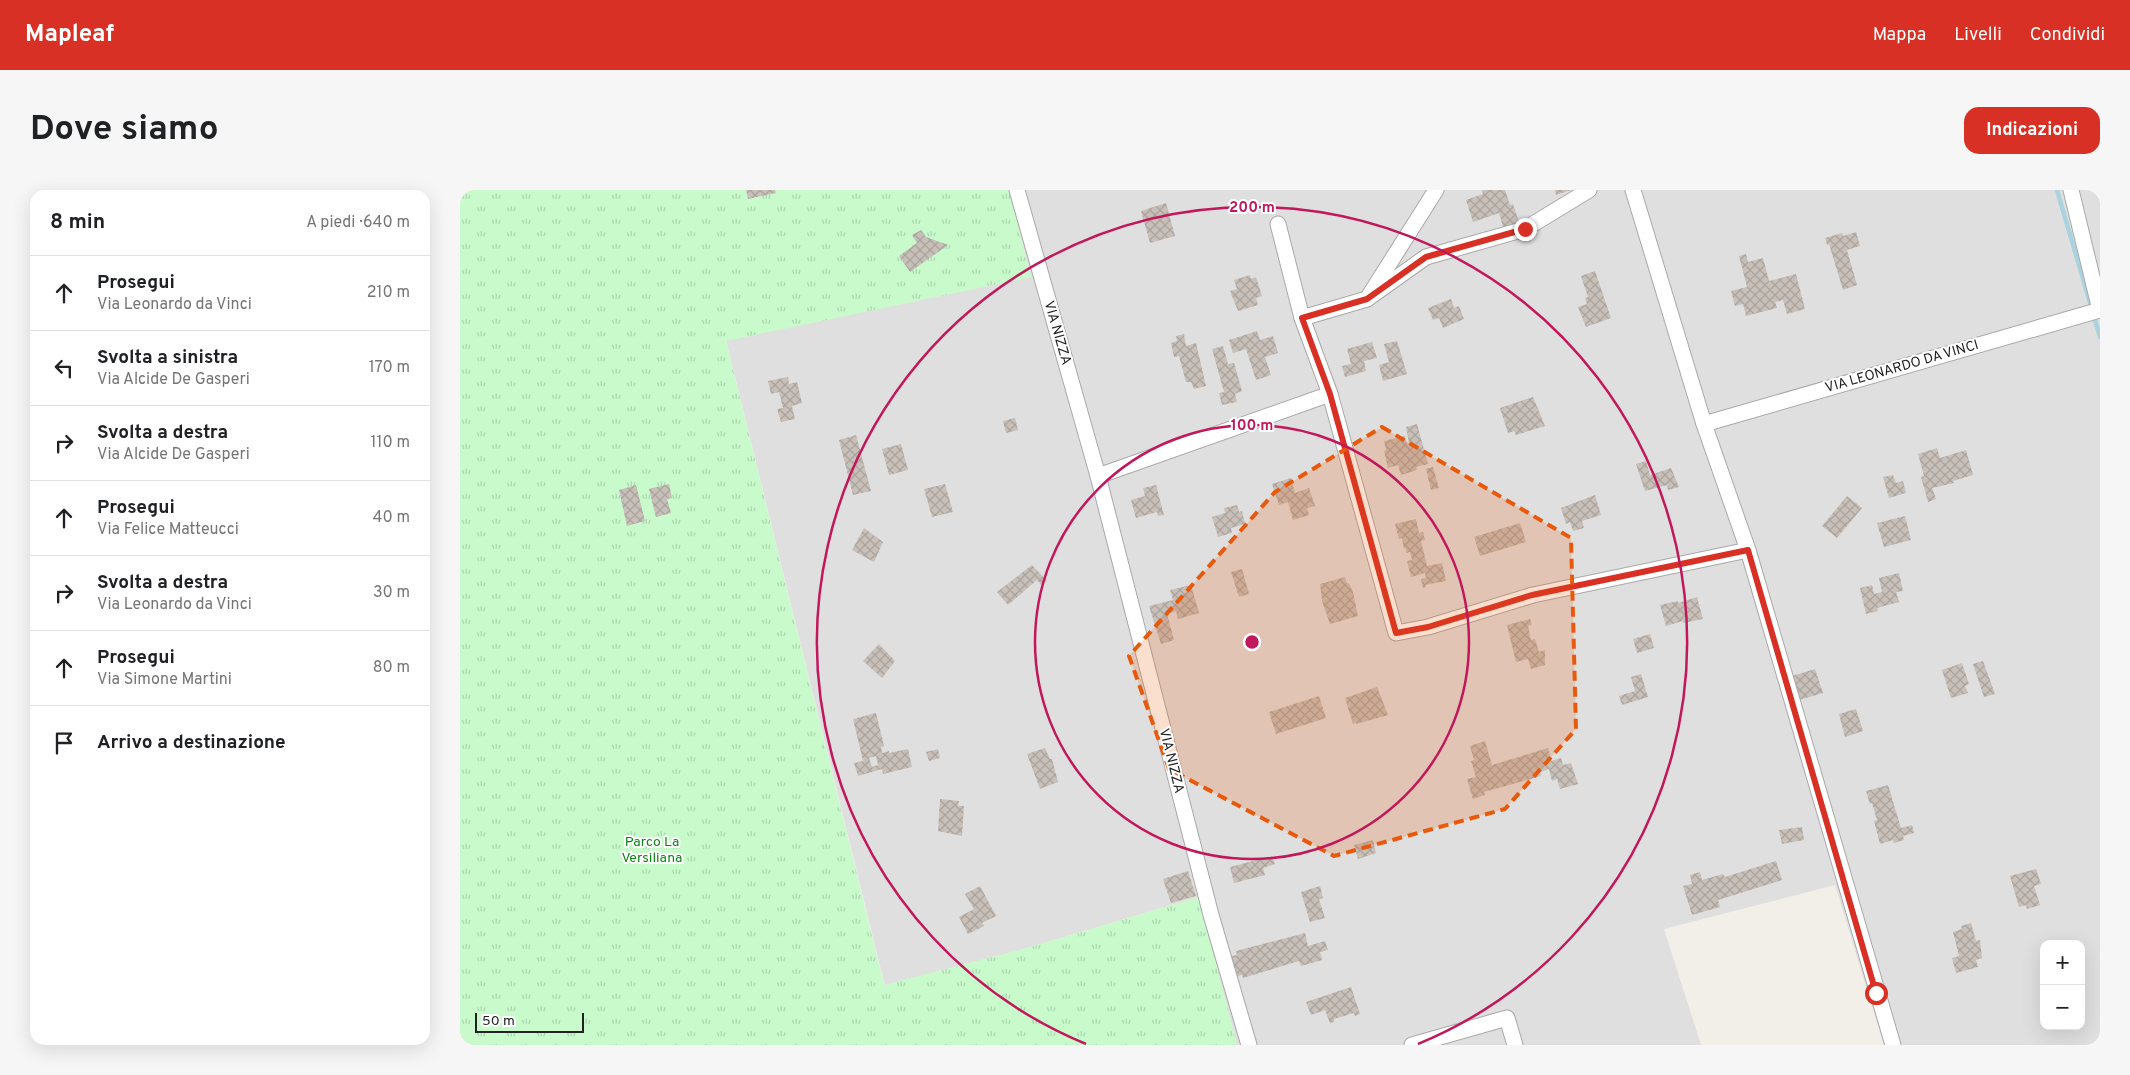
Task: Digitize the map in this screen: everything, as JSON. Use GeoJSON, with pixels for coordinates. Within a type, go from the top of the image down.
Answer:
{"type":"FeatureCollection","features":[{"type":"Feature","properties":{"kind":"street","name":"VIA NIZZA"},"geometry":{"type":"LineString","coordinates":[[1017,190],[1098,476],[1211,915],[1249,1045]]}},
{"type":"Feature","properties":{"kind":"street"},"geometry":{"type":"LineString","coordinates":[[1367,299],[1436,190]]}},
{"type":"Feature","properties":{"kind":"street"},"geometry":{"type":"LineString","coordinates":[[1302,318],[1367,299],[1426,257],[1525,229],[1589,190]]}},
{"type":"Feature","properties":{"kind":"street"},"geometry":{"type":"LineString","coordinates":[[1634,190],[1704,424],[1748,550],[1893,1045]]}},
{"type":"Feature","properties":{"kind":"street"},"geometry":{"type":"LineString","coordinates":[[2071,190],[2095,311]]}},
{"type":"Feature","properties":{"kind":"street"},"geometry":{"type":"LineString","coordinates":[[1278,224],[1302,318],[1330,394],[1396,633],[1428,627],[1532,595],[1748,550]]}},
{"type":"Feature","properties":{"kind":"street","name":"VIA LEONARDO DA VINCI"},"geometry":{"type":"LineString","coordinates":[[1704,424],[2095,311]]}},
{"type":"Feature","properties":{"kind":"street"},"geometry":{"type":"LineString","coordinates":[[1098,476],[1330,394]]}},
{"type":"Feature","properties":{"kind":"street"},"geometry":{"type":"LineString","coordinates":[[1412,1045],[1506,1018],[1515,1045]]}},
{"type":"Feature","properties":{"kind":"highlighted area"},"geometry":{"type":"Polygon","coordinates":[[[1382,427],[1571,538],[1576,729],[1505,809],[1334,856],[1169,769],[1129,656],[1275,492],[1382,427]]]}},
{"type":"Feature","properties":{"kind":"shaded area"},"geometry":{"type":"Polygon","coordinates":[[[1009,190],[2100,190],[2100,1045],[1884,1045],[1835,885],[1664,929],[1701,1045],[1237,1045],[1199,897],[1027,948],[885,986],[726,340],[1031,277],[1009,190]]]}},
{"type":"Feature","properties":{"kind":"green space","name":"Parco La Versiliana"},"geometry":{"type":"Polygon","coordinates":[[[460,190],[1009,190],[1031,277],[726,341],[884,985],[1027,948],[1199,897],[1237,1045],[460,1045],[460,190]]]}},
{"type":"Feature","properties":{"kind":"building"},"geometry":{"type":"Polygon","coordinates":[[[746,190],[775,190],[776,193],[748,199],[746,190]]]}},
{"type":"Feature","properties":{"kind":"building"},"geometry":{"type":"Polygon","coordinates":[[[1482,190],[1505,190],[1510,205],[1513,204],[1520,225],[1504,230],[1499,213],[1473,222],[1466,200],[1483,194],[1482,190]]]}},
{"type":"Feature","properties":{"kind":"building"},"geometry":{"type":"Polygon","coordinates":[[[1555,190],[1571,190],[1556,195],[1555,190]]]}},
{"type":"Feature","properties":{"kind":"building"},"geometry":{"type":"Polygon","coordinates":[[[1166,203],[1175,236],[1150,243],[1141,211],[1166,203]]]}},
{"type":"Feature","properties":{"kind":"building"},"geometry":{"type":"Polygon","coordinates":[[[921,230],[926,237],[948,245],[910,272],[899,256],[917,243],[912,235],[921,230]]]}},
{"type":"Feature","properties":{"kind":"building"},"geometry":{"type":"Polygon","coordinates":[[[1856,232],[1860,246],[1847,250],[1857,285],[1843,290],[1829,244],[1827,245],[1825,238],[1842,233],[1843,236],[1856,232]]]}},
{"type":"Feature","properties":{"kind":"building"},"geometry":{"type":"Polygon","coordinates":[[[1746,254],[1748,262],[1763,258],[1769,281],[1796,274],[1805,309],[1787,314],[1783,300],[1775,302],[1777,308],[1746,316],[1743,304],[1735,306],[1731,291],[1747,287],[1739,256],[1746,254]]]}},
{"type":"Feature","properties":{"kind":"building"},"geometry":{"type":"Polygon","coordinates":[[[1595,271],[1611,318],[1586,327],[1578,307],[1587,304],[1585,298],[1588,297],[1581,276],[1595,271]]]}},
{"type":"Feature","properties":{"kind":"building"},"geometry":{"type":"Polygon","coordinates":[[[1250,275],[1251,279],[1256,277],[1262,296],[1256,298],[1258,305],[1238,311],[1230,291],[1237,289],[1234,280],[1250,275]]]}},
{"type":"Feature","properties":{"kind":"building"},"geometry":{"type":"Polygon","coordinates":[[[1451,299],[1454,308],[1459,306],[1464,319],[1443,328],[1439,318],[1433,320],[1428,308],[1451,299]]]}},
{"type":"Feature","properties":{"kind":"building"},"geometry":{"type":"Polygon","coordinates":[[[1257,331],[1260,340],[1273,336],[1278,353],[1265,357],[1271,375],[1256,380],[1246,349],[1233,353],[1229,340],[1257,331]]]}},
{"type":"Feature","properties":{"kind":"building"},"geometry":{"type":"Polygon","coordinates":[[[1184,334],[1186,346],[1196,343],[1206,386],[1194,389],[1191,382],[1186,382],[1179,356],[1174,357],[1171,343],[1177,341],[1176,336],[1184,334]]]}},
{"type":"Feature","properties":{"kind":"building"},"geometry":{"type":"Polygon","coordinates":[[[1397,341],[1407,374],[1383,381],[1379,365],[1389,362],[1384,344],[1397,341]]]}},
{"type":"Feature","properties":{"kind":"building"},"geometry":{"type":"Polygon","coordinates":[[[1372,342],[1377,358],[1364,361],[1366,371],[1345,377],[1342,366],[1351,364],[1347,349],[1372,342]]]}},
{"type":"Feature","properties":{"kind":"building"},"geometry":{"type":"Polygon","coordinates":[[[1223,346],[1228,364],[1234,363],[1242,391],[1235,394],[1237,402],[1222,405],[1219,393],[1224,392],[1212,349],[1223,346]]]}},
{"type":"Feature","properties":{"kind":"building"},"geometry":{"type":"Polygon","coordinates":[[[788,377],[789,384],[797,382],[802,403],[792,406],[795,419],[781,422],[777,409],[783,408],[779,392],[771,394],[768,381],[788,377]]]}},
{"type":"Feature","properties":{"kind":"building"},"geometry":{"type":"Polygon","coordinates":[[[1533,397],[1545,426],[1516,435],[1514,431],[1508,433],[1500,408],[1533,397]]]}},
{"type":"Feature","properties":{"kind":"building"},"geometry":{"type":"Polygon","coordinates":[[[1015,418],[1018,430],[1006,433],[1003,421],[1015,418]]]}},
{"type":"Feature","properties":{"kind":"building"},"geometry":{"type":"Polygon","coordinates":[[[1417,424],[1428,464],[1416,467],[1417,470],[1401,475],[1398,465],[1388,468],[1384,441],[1405,436],[1407,444],[1409,443],[1406,427],[1417,424]]]}},
{"type":"Feature","properties":{"kind":"building"},"geometry":{"type":"Polygon","coordinates":[[[856,435],[871,491],[853,495],[839,440],[856,435]]]}},
{"type":"Feature","properties":{"kind":"building"},"geometry":{"type":"Polygon","coordinates":[[[901,444],[908,470],[889,475],[882,449],[901,444]]]}},
{"type":"Feature","properties":{"kind":"building"},"geometry":{"type":"Polygon","coordinates":[[[1937,448],[1940,458],[1966,450],[1973,475],[1953,481],[1954,483],[1932,488],[1936,499],[1928,502],[1921,477],[1924,476],[1918,454],[1937,448]]]}},
{"type":"Feature","properties":{"kind":"building"},"geometry":{"type":"Polygon","coordinates":[[[1646,461],[1650,475],[1671,468],[1679,487],[1668,490],[1667,485],[1645,491],[1636,464],[1646,461]]]}},
{"type":"Feature","properties":{"kind":"building"},"geometry":{"type":"Polygon","coordinates":[[[1433,467],[1439,488],[1431,490],[1426,469],[1433,467]]]}},
{"type":"Feature","properties":{"kind":"building"},"geometry":{"type":"Polygon","coordinates":[[[1893,475],[1896,483],[1903,481],[1906,493],[1889,498],[1883,477],[1893,475]]]}},
{"type":"Feature","properties":{"kind":"building"},"geometry":{"type":"Polygon","coordinates":[[[1291,478],[1295,493],[1309,488],[1315,506],[1307,508],[1309,515],[1293,520],[1288,502],[1279,505],[1272,484],[1291,478]]]}},
{"type":"Feature","properties":{"kind":"building"},"geometry":{"type":"Polygon","coordinates":[[[669,484],[672,498],[667,499],[671,513],[656,517],[649,489],[669,484]]]}},
{"type":"Feature","properties":{"kind":"building"},"geometry":{"type":"Polygon","coordinates":[[[945,484],[953,512],[932,517],[924,489],[945,484]]]}},
{"type":"Feature","properties":{"kind":"building"},"geometry":{"type":"Polygon","coordinates":[[[636,485],[645,521],[627,526],[619,490],[636,485]]]}},
{"type":"Feature","properties":{"kind":"building"},"geometry":{"type":"Polygon","coordinates":[[[1156,485],[1164,515],[1158,516],[1157,512],[1136,518],[1131,500],[1145,496],[1143,488],[1156,485]]]}},
{"type":"Feature","properties":{"kind":"building"},"geometry":{"type":"Polygon","coordinates":[[[1595,495],[1601,515],[1582,521],[1584,528],[1573,531],[1570,522],[1566,524],[1561,508],[1595,495]]]}},
{"type":"Feature","properties":{"kind":"building"},"geometry":{"type":"Polygon","coordinates":[[[1847,496],[1862,508],[1837,538],[1822,526],[1847,496]]]}},
{"type":"Feature","properties":{"kind":"building"},"geometry":{"type":"Polygon","coordinates":[[[1237,505],[1239,512],[1242,511],[1245,524],[1231,528],[1232,533],[1218,537],[1212,517],[1225,513],[1224,508],[1237,505]]]}},
{"type":"Feature","properties":{"kind":"building"},"geometry":{"type":"Polygon","coordinates":[[[1905,516],[1911,540],[1884,547],[1877,523],[1905,516]]]}},
{"type":"Feature","properties":{"kind":"building"},"geometry":{"type":"Polygon","coordinates":[[[1416,519],[1419,533],[1423,532],[1425,540],[1421,541],[1427,566],[1442,563],[1446,581],[1425,585],[1426,587],[1423,588],[1421,579],[1426,578],[1425,573],[1411,577],[1407,561],[1412,560],[1410,552],[1406,553],[1406,548],[1404,549],[1402,538],[1399,539],[1395,524],[1416,519]]]}},
{"type":"Feature","properties":{"kind":"building"},"geometry":{"type":"Polygon","coordinates":[[[1520,523],[1526,542],[1480,556],[1474,537],[1520,523]]]}},
{"type":"Feature","properties":{"kind":"building"},"geometry":{"type":"Polygon","coordinates":[[[864,528],[883,542],[874,562],[852,550],[864,528]]]}},
{"type":"Feature","properties":{"kind":"building"},"geometry":{"type":"Polygon","coordinates":[[[1032,565],[1047,581],[1041,585],[1037,580],[1008,605],[997,592],[1032,565]]]}},
{"type":"Feature","properties":{"kind":"building"},"geometry":{"type":"Polygon","coordinates":[[[1242,569],[1249,594],[1239,597],[1231,572],[1242,569]]]}},
{"type":"Feature","properties":{"kind":"building"},"geometry":{"type":"Polygon","coordinates":[[[1899,573],[1903,591],[1896,592],[1899,602],[1877,608],[1878,611],[1866,614],[1860,588],[1872,585],[1874,594],[1882,592],[1879,578],[1899,573]]]}},
{"type":"Feature","properties":{"kind":"building"},"geometry":{"type":"Polygon","coordinates":[[[1345,577],[1347,584],[1349,583],[1353,592],[1358,616],[1330,624],[1322,601],[1320,584],[1345,577]]]}},
{"type":"Feature","properties":{"kind":"building"},"geometry":{"type":"Polygon","coordinates":[[[1191,585],[1199,613],[1178,619],[1176,611],[1167,614],[1174,640],[1161,644],[1149,606],[1173,600],[1170,590],[1191,585]]]}},
{"type":"Feature","properties":{"kind":"building"},"geometry":{"type":"Polygon","coordinates":[[[1697,597],[1703,619],[1683,623],[1683,621],[1666,626],[1660,605],[1678,601],[1678,603],[1697,597]]]}},
{"type":"Feature","properties":{"kind":"building"},"geometry":{"type":"Polygon","coordinates":[[[1530,619],[1532,625],[1528,626],[1531,640],[1535,639],[1539,652],[1545,650],[1545,665],[1531,669],[1528,659],[1516,662],[1507,625],[1530,619]]]}},
{"type":"Feature","properties":{"kind":"building"},"geometry":{"type":"Polygon","coordinates":[[[1650,634],[1654,648],[1637,653],[1633,639],[1650,634]]]}},
{"type":"Feature","properties":{"kind":"building"},"geometry":{"type":"Polygon","coordinates":[[[879,644],[895,661],[882,678],[863,661],[879,644]]]}},
{"type":"Feature","properties":{"kind":"building"},"geometry":{"type":"Polygon","coordinates":[[[1983,661],[1995,694],[1984,697],[1973,664],[1983,661]]]}},
{"type":"Feature","properties":{"kind":"building"},"geometry":{"type":"Polygon","coordinates":[[[1962,663],[1969,684],[1965,686],[1968,693],[1951,698],[1942,670],[1962,663]]]}},
{"type":"Feature","properties":{"kind":"building"},"geometry":{"type":"Polygon","coordinates":[[[1815,669],[1823,693],[1796,701],[1789,677],[1815,669]]]}},
{"type":"Feature","properties":{"kind":"building"},"geometry":{"type":"Polygon","coordinates":[[[1641,674],[1648,697],[1622,705],[1619,696],[1635,691],[1631,677],[1641,674]]]}},
{"type":"Feature","properties":{"kind":"building"},"geometry":{"type":"Polygon","coordinates":[[[1377,687],[1388,715],[1353,724],[1345,698],[1377,687]]]}},
{"type":"Feature","properties":{"kind":"building"},"geometry":{"type":"Polygon","coordinates":[[[1319,696],[1326,718],[1276,734],[1269,712],[1319,696]]]}},
{"type":"Feature","properties":{"kind":"building"},"geometry":{"type":"Polygon","coordinates":[[[1856,709],[1863,731],[1845,737],[1839,714],[1856,709]]]}},
{"type":"Feature","properties":{"kind":"building"},"geometry":{"type":"Polygon","coordinates":[[[876,713],[884,746],[881,747],[882,753],[908,749],[912,767],[883,774],[882,769],[858,776],[854,763],[863,761],[853,719],[876,713]],[[876,756],[869,758],[872,767],[878,765],[876,756]]]}},
{"type":"Feature","properties":{"kind":"building"},"geometry":{"type":"Polygon","coordinates":[[[1485,741],[1492,765],[1548,748],[1551,761],[1561,758],[1563,765],[1571,763],[1578,784],[1560,789],[1557,779],[1552,781],[1549,769],[1540,772],[1541,776],[1484,792],[1485,795],[1473,799],[1467,779],[1476,777],[1471,761],[1474,760],[1470,746],[1485,741]]]}},
{"type":"Feature","properties":{"kind":"building"},"geometry":{"type":"Polygon","coordinates":[[[1045,748],[1050,759],[1052,759],[1058,782],[1040,789],[1027,754],[1045,748]]]}},
{"type":"Feature","properties":{"kind":"building"},"geometry":{"type":"Polygon","coordinates":[[[938,749],[940,758],[929,761],[926,752],[938,749]]]}},
{"type":"Feature","properties":{"kind":"building"},"geometry":{"type":"Polygon","coordinates":[[[1888,785],[1901,828],[1912,825],[1914,833],[1903,836],[1904,840],[1894,843],[1893,840],[1880,844],[1874,821],[1877,820],[1866,791],[1888,785]]]}},
{"type":"Feature","properties":{"kind":"building"},"geometry":{"type":"Polygon","coordinates":[[[940,799],[959,801],[958,806],[964,806],[962,836],[938,831],[940,799]]]}},
{"type":"Feature","properties":{"kind":"building"},"geometry":{"type":"Polygon","coordinates":[[[1802,827],[1804,840],[1782,844],[1779,830],[1802,827]]]}},
{"type":"Feature","properties":{"kind":"building"},"geometry":{"type":"Polygon","coordinates":[[[1373,840],[1376,853],[1358,859],[1354,845],[1373,840]]]}},
{"type":"Feature","properties":{"kind":"building"},"geometry":{"type":"Polygon","coordinates":[[[1272,856],[1275,864],[1263,868],[1265,875],[1234,883],[1230,867],[1272,856]]]}},
{"type":"Feature","properties":{"kind":"building"},"geometry":{"type":"Polygon","coordinates":[[[1776,861],[1782,880],[1718,900],[1720,907],[1692,915],[1683,886],[1692,884],[1690,875],[1700,872],[1702,880],[1723,874],[1725,877],[1776,861]]]}},
{"type":"Feature","properties":{"kind":"building"},"geometry":{"type":"Polygon","coordinates":[[[2036,869],[2041,884],[2034,886],[2040,905],[2027,909],[2026,905],[2019,907],[2010,876],[2036,869]]]}},
{"type":"Feature","properties":{"kind":"building"},"geometry":{"type":"Polygon","coordinates":[[[1188,871],[1196,896],[1171,903],[1163,879],[1188,871]]]}},
{"type":"Feature","properties":{"kind":"building"},"geometry":{"type":"Polygon","coordinates":[[[980,886],[996,916],[982,923],[984,926],[968,934],[959,917],[974,909],[965,894],[980,886]]]}},
{"type":"Feature","properties":{"kind":"building"},"geometry":{"type":"Polygon","coordinates":[[[1320,886],[1323,898],[1319,899],[1325,918],[1310,922],[1301,892],[1320,886]]]}},
{"type":"Feature","properties":{"kind":"building"},"geometry":{"type":"Polygon","coordinates":[[[1971,923],[1976,941],[1980,940],[1982,958],[1976,960],[1978,967],[1956,973],[1952,958],[1959,956],[1953,932],[1962,929],[1961,926],[1971,923]]]}},
{"type":"Feature","properties":{"kind":"building"},"geometry":{"type":"Polygon","coordinates":[[[1305,933],[1308,946],[1325,941],[1328,950],[1320,952],[1322,960],[1301,966],[1299,961],[1243,978],[1242,975],[1234,977],[1229,957],[1237,955],[1236,951],[1305,933]]]}},
{"type":"Feature","properties":{"kind":"building"},"geometry":{"type":"Polygon","coordinates":[[[1351,987],[1360,1014],[1355,1016],[1354,1013],[1334,1019],[1334,1022],[1330,1023],[1325,1010],[1311,1015],[1306,1002],[1351,987]]]}},
{"type":"Feature","properties":{"kind":"waterway"},"geometry":{"type":"LineString","coordinates":[[2057,190],[2100,337]]}},
{"type":"Feature","properties":{"kind":"route"},"geometry":{"type":"LineString","coordinates":[[1525,229],[1426,257],[1367,299],[1302,318],[1330,394],[1396,633],[1428,627],[1532,595],[1748,550],[1876,993]]}}]}
